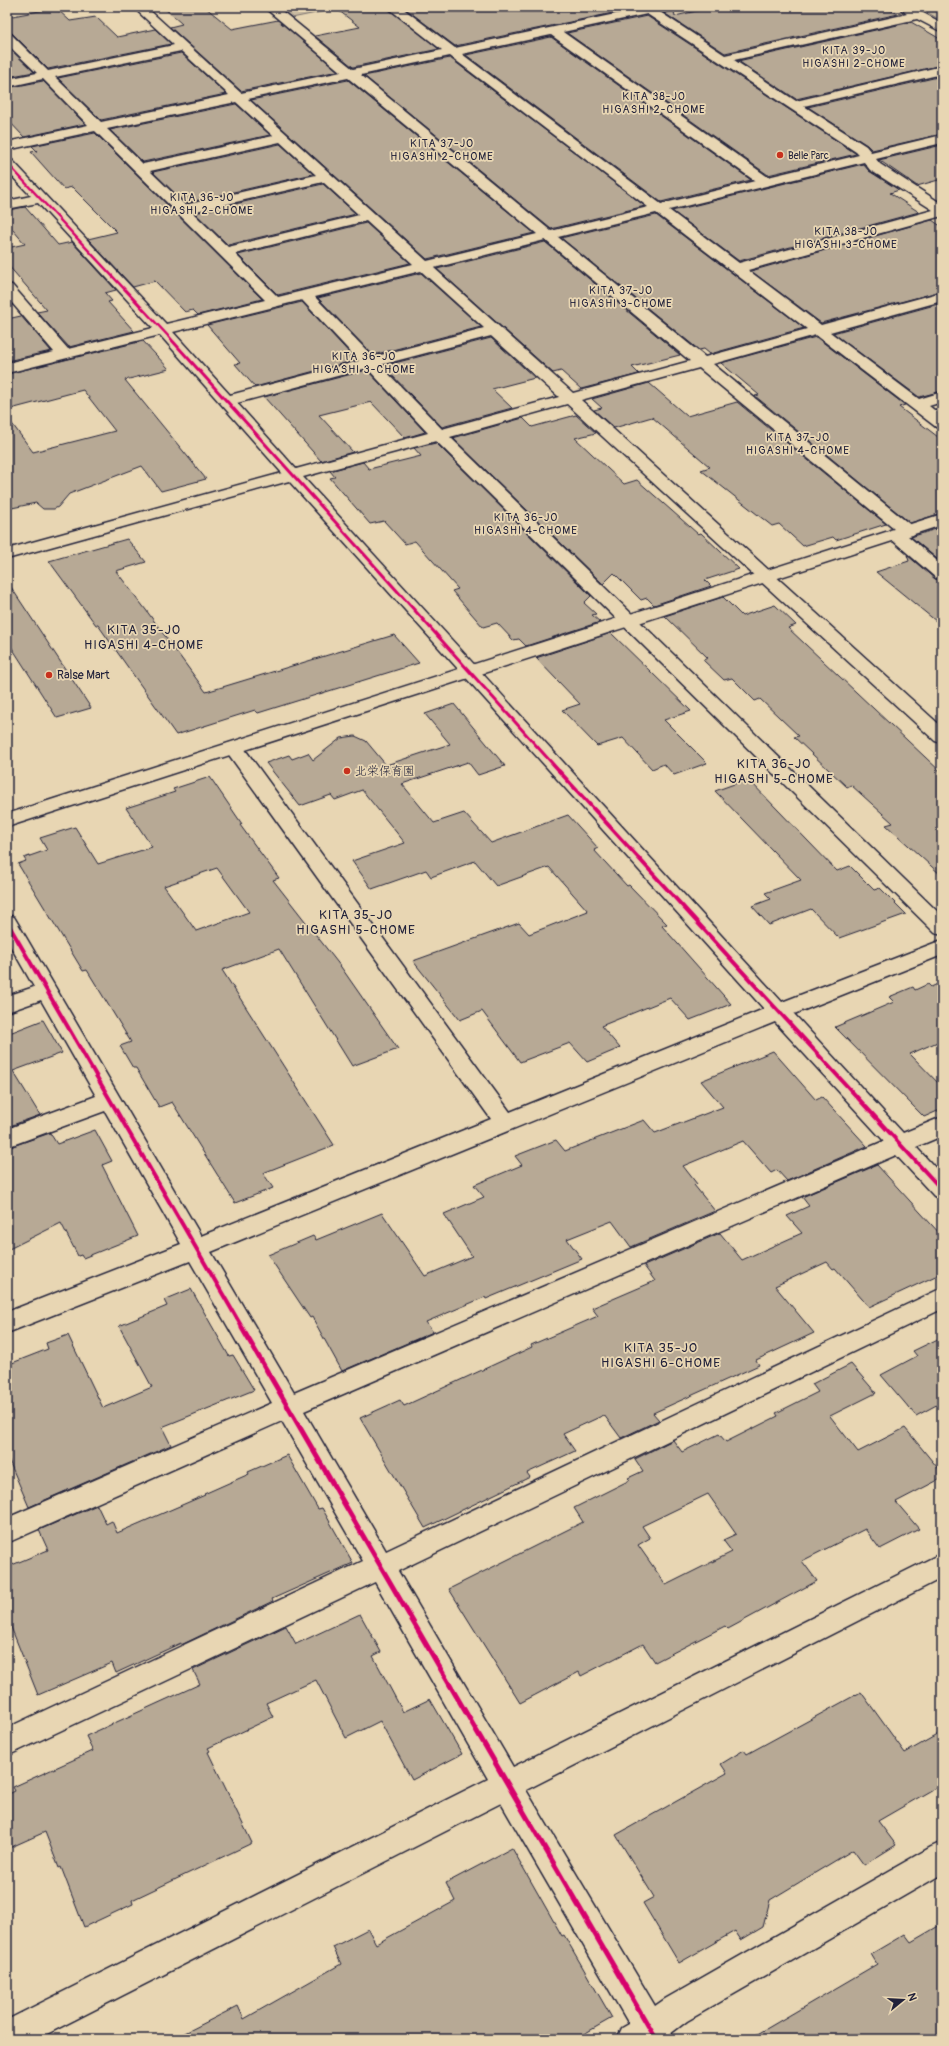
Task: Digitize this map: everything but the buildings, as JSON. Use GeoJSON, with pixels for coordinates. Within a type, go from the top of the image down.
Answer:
{"type":"FeatureCollection","features":[{"type":"Feature","properties":{"kind":"street"},"geometry":{"type":"LineString","coordinates":[[139,7],[240,97],[942,737]]}},
{"type":"Feature","properties":{"kind":"street"},"geometry":{"type":"LineString","coordinates":[[270,7],[703,362],[901,533],[942,574]]}},
{"type":"Feature","properties":{"kind":"street"},"geometry":{"type":"LineString","coordinates":[[393,7],[942,424]]}},
{"type":"Feature","properties":{"kind":"street"},"geometry":{"type":"LineString","coordinates":[[7,146],[553,31],[647,9],[666,7]]}},
{"type":"Feature","properties":{"kind":"street"},"geometry":{"type":"LineString","coordinates":[[904,7],[942,28]]}},
{"type":"Feature","properties":{"kind":"street"},"geometry":{"type":"LineString","coordinates":[[647,9],[861,149],[875,167],[942,211]]}},
{"type":"Feature","properties":{"kind":"street"},"geometry":{"type":"LineString","coordinates":[[724,59],[919,15]]}},
{"type":"Feature","properties":{"kind":"street"},"geometry":{"type":"LineString","coordinates":[[553,31],[766,182]]}},
{"type":"Feature","properties":{"kind":"street"},"geometry":{"type":"LineString","coordinates":[[7,37],[276,303]]}},
{"type":"Feature","properties":{"kind":"street"},"geometry":{"type":"LineString","coordinates":[[7,83],[184,47]]}},
{"type":"Feature","properties":{"kind":"street"},"geometry":{"type":"LineString","coordinates":[[793,105],[942,70]]}},
{"type":"Feature","properties":{"kind":"street"},"geometry":{"type":"LineString","coordinates":[[140,169],[284,137]]}},
{"type":"Feature","properties":{"kind":"street"},"geometry":{"type":"LineString","coordinates":[[7,368],[942,139]]}},
{"type":"Feature","properties":{"kind":"street"},"geometry":{"type":"LineString","coordinates":[[7,163],[228,400],[291,475],[469,672],[942,1190]]}},
{"type":"Feature","properties":{"kind":"street"},"geometry":{"type":"LineString","coordinates":[[182,210],[326,177]]}},
{"type":"Feature","properties":{"kind":"street"},"geometry":{"type":"LineString","coordinates":[[7,205],[41,198]]}},
{"type":"Feature","properties":{"kind":"street"},"geometry":{"type":"LineString","coordinates":[[737,268],[942,211]]}},
{"type":"Feature","properties":{"kind":"street"},"geometry":{"type":"LineString","coordinates":[[224,252],[370,216]]}},
{"type":"Feature","properties":{"kind":"street"},"geometry":{"type":"LineString","coordinates":[[7,288],[14,306],[64,354]]}},
{"type":"Feature","properties":{"kind":"street"},"geometry":{"type":"LineString","coordinates":[[306,296],[371,362],[438,434],[942,928]]}},
{"type":"Feature","properties":{"kind":"street"},"geometry":{"type":"LineString","coordinates":[[7,554],[703,362],[817,329],[942,296]]}},
{"type":"Feature","properties":{"kind":"street"},"geometry":{"type":"LineString","coordinates":[[228,400],[495,330]]}},
{"type":"Feature","properties":{"kind":"street"},"geometry":{"type":"LineString","coordinates":[[917,405],[942,397]]}},
{"type":"Feature","properties":{"kind":"street"},"geometry":{"type":"LineString","coordinates":[[7,821],[942,519]]}},
{"type":"Feature","properties":{"kind":"street"},"geometry":{"type":"LineString","coordinates":[[234,748],[505,1122]]}},
{"type":"Feature","properties":{"kind":"street"},"geometry":{"type":"LineString","coordinates":[[7,922],[638,2010],[647,2036],[676,2010],[942,1857]]}},
{"type":"Feature","properties":{"kind":"street"},"geometry":{"type":"LineString","coordinates":[[7,1323],[196,1249],[505,1122],[942,946]]}},
{"type":"Feature","properties":{"kind":"street"},"geometry":{"type":"LineString","coordinates":[[7,1004],[47,990]]}},
{"type":"Feature","properties":{"kind":"street"},"geometry":{"type":"LineString","coordinates":[[7,1138],[110,1100]]}},
{"type":"Feature","properties":{"kind":"street"},"geometry":{"type":"LineString","coordinates":[[7,1531],[288,1407],[942,1126]]}},
{"type":"Feature","properties":{"kind":"street"},"geometry":{"type":"LineString","coordinates":[[7,1742],[381,1566],[942,1298]]}},
{"type":"Feature","properties":{"kind":"street"},"geometry":{"type":"LineString","coordinates":[[7,2038],[942,1565]]}},
{"type":"Feature","properties":{"kind":"shaded area"},"geometry":{"type":"Polygon","coordinates":[[[278,7],[345,7],[292,18],[278,7]]]}},
{"type":"Feature","properties":{"kind":"shaded area"},"geometry":{"type":"Polygon","coordinates":[[[918,7],[942,7],[942,21],[918,7]]]}},
{"type":"Feature","properties":{"kind":"cycle path"},"geometry":{"type":"LineString","coordinates":[[7,163],[100,260],[512,719],[942,1190]]}},
{"type":"Feature","properties":{"kind":"cycle path"},"geometry":{"type":"LineString","coordinates":[[7,922],[507,1785],[656,2039]]}},
{"type":"Feature","properties":{"kind":"place","name":"Belle Parc"},"geometry":{"type":"Point","coordinates":[780,155]}},
{"type":"Feature","properties":{"kind":"place","name":"Ralse Mart"},"geometry":{"type":"Point","coordinates":[49,675]}},
{"type":"Feature","properties":{"kind":"place","name":"北栄保育園"},"geometry":{"type":"Point","coordinates":[347,771]}},
{"type":"Feature","properties":{"kind":"district","name":"KITA 39-JO HIGASHI 2-CHOME"},"geometry":{"type":"Point","coordinates":[854,56]}},
{"type":"Feature","properties":{"kind":"district","name":"KITA 38-JO HIGASHI 2-CHOME"},"geometry":{"type":"Point","coordinates":[654,102]}},
{"type":"Feature","properties":{"kind":"district","name":"KITA 37-JO HIGASHI 2-CHOME"},"geometry":{"type":"Point","coordinates":[442,149]}},
{"type":"Feature","properties":{"kind":"district","name":"KITA 36-JO HIGASHI 2-CHOME"},"geometry":{"type":"Point","coordinates":[202,203]}},
{"type":"Feature","properties":{"kind":"district","name":"KITA 38-JO HIGASHI 3-CHOME"},"geometry":{"type":"Point","coordinates":[846,237]}},
{"type":"Feature","properties":{"kind":"district","name":"KITA 37-JO HIGASHI 3-CHOME"},"geometry":{"type":"Point","coordinates":[621,296]}},
{"type":"Feature","properties":{"kind":"district","name":"KITA 36-JO HIGASHI 3-CHOME"},"geometry":{"type":"Point","coordinates":[364,362]}},
{"type":"Feature","properties":{"kind":"district","name":"KITA 37-JO HIGASHI 4-CHOME"},"geometry":{"type":"Point","coordinates":[798,443]}},
{"type":"Feature","properties":{"kind":"district","name":"KITA 36-JO HIGASHI 4-CHOME"},"geometry":{"type":"Point","coordinates":[526,523]}},
{"type":"Feature","properties":{"kind":"district","name":"KITA 35-JO HIGASHI 4-CHOME"},"geometry":{"type":"Point","coordinates":[144,636]}},
{"type":"Feature","properties":{"kind":"district","name":"KITA 36-JO HIGASHI 5-CHOME"},"geometry":{"type":"Point","coordinates":[774,770]}},
{"type":"Feature","properties":{"kind":"district","name":"KITA 35-JO HIGASHI 5-CHOME"},"geometry":{"type":"Point","coordinates":[356,922]}},
{"type":"Feature","properties":{"kind":"district","name":"KITA 35-JO HIGASHI 6-CHOME"},"geometry":{"type":"Point","coordinates":[661,1354]}}]}
